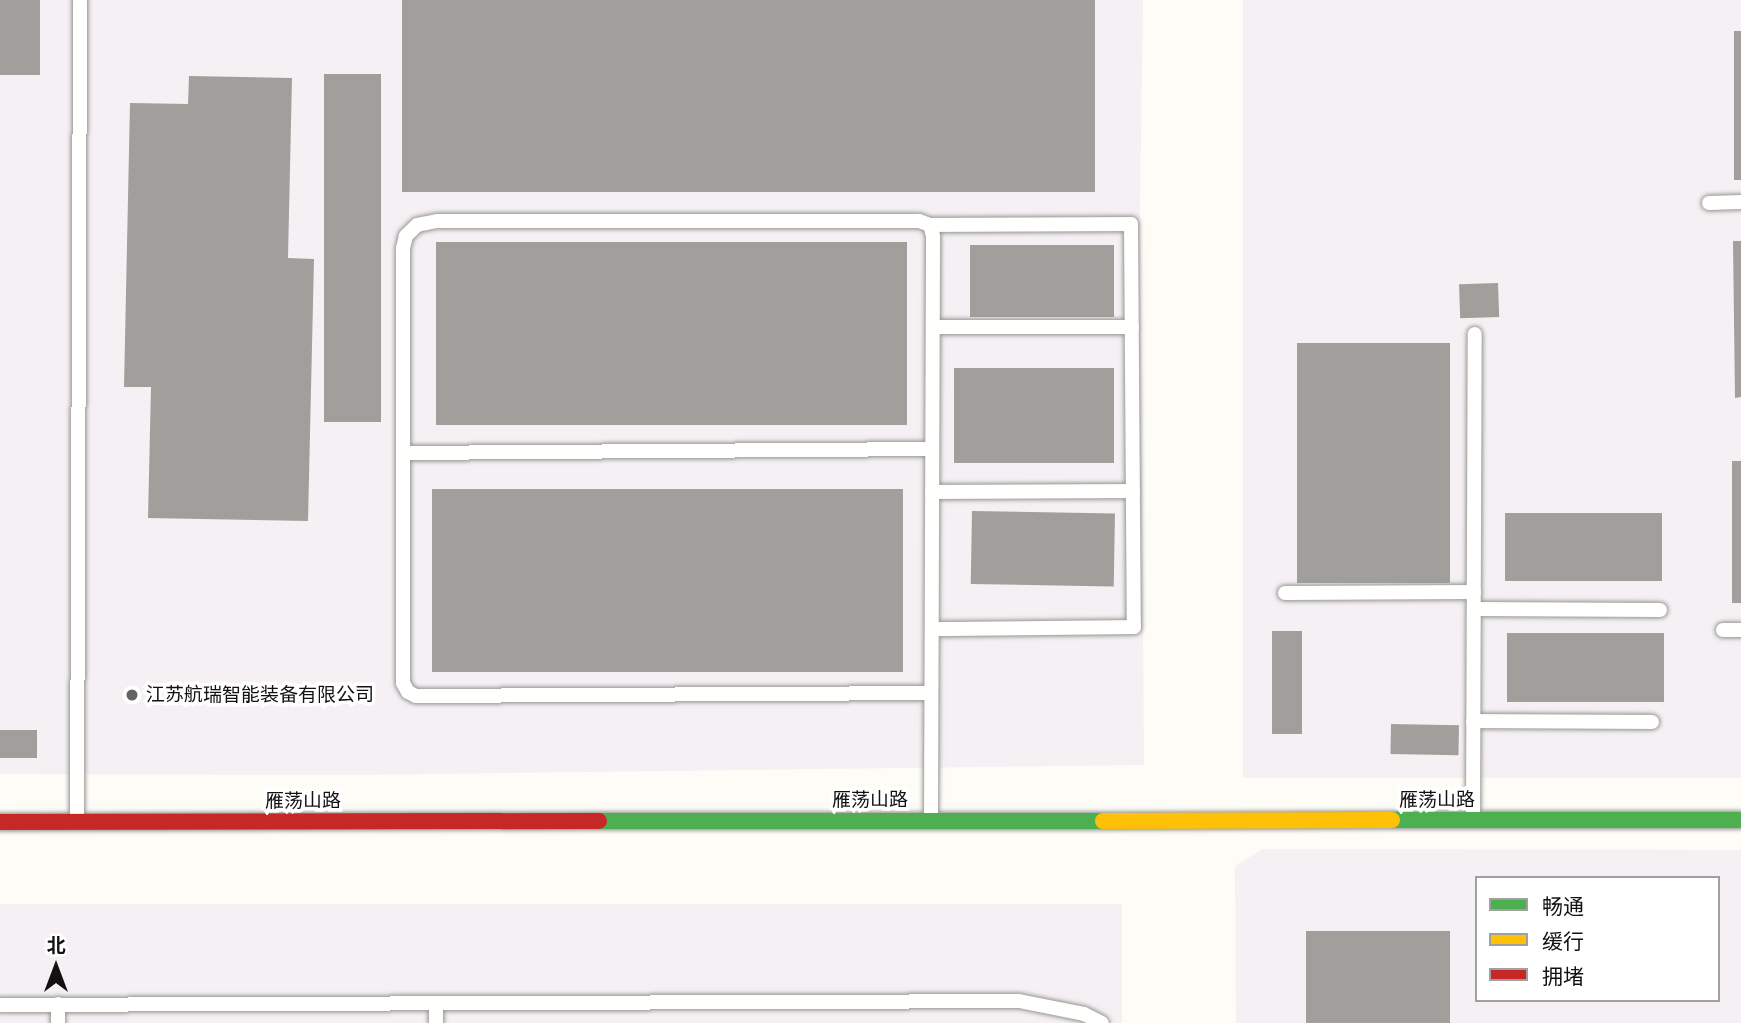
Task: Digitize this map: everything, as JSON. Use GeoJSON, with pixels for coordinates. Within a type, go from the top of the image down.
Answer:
{"type":"FeatureCollection","features":[{"type":"Feature","properties":{"kind":"street","name":"雁荡山路"},"geometry":{"type":"LineString","coordinates":[[0,822],[1741,820]]}},
{"type":"Feature","properties":{"kind":"lane"},"geometry":{"type":"LineString","coordinates":[[77,822],[80,0]]}},
{"type":"Feature","properties":{"kind":"lane"},"geometry":{"type":"LineString","coordinates":[[1709,203],[1741,202]]}},
{"type":"Feature","properties":{"kind":"lane"},"geometry":{"type":"LineString","coordinates":[[931,693],[416,696],[408,692],[403,682],[403,248],[406,236],[417,225],[437,221],[1131,224],[1134,628],[932,629]]}},
{"type":"Feature","properties":{"kind":"lane"},"geometry":{"type":"LineString","coordinates":[[930,225],[933,236],[931,821]]}},
{"type":"Feature","properties":{"kind":"lane"},"geometry":{"type":"LineString","coordinates":[[933,327],[1132,327]]}},
{"type":"Feature","properties":{"kind":"lane"},"geometry":{"type":"LineString","coordinates":[[1473,821],[1475,334]]}},
{"type":"Feature","properties":{"kind":"lane"},"geometry":{"type":"LineString","coordinates":[[403,453],[932,449]]}},
{"type":"Feature","properties":{"kind":"lane"},"geometry":{"type":"LineString","coordinates":[[932,492],[1133,491]]}},
{"type":"Feature","properties":{"kind":"lane"},"geometry":{"type":"LineString","coordinates":[[1285,593],[1474,592]]}},
{"type":"Feature","properties":{"kind":"lane"},"geometry":{"type":"LineString","coordinates":[[1474,609],[1660,610]]}},
{"type":"Feature","properties":{"kind":"lane"},"geometry":{"type":"LineString","coordinates":[[1723,630],[1741,630]]}},
{"type":"Feature","properties":{"kind":"lane"},"geometry":{"type":"LineString","coordinates":[[1473,721],[1652,722]]}},
{"type":"Feature","properties":{"kind":"lane"},"geometry":{"type":"LineString","coordinates":[[0,1005],[1019,1001],[1084,1014],[1102,1023]]}},
{"type":"Feature","properties":{"kind":"lane"},"geometry":{"type":"LineString","coordinates":[[436,1003],[436,1023]]}},
{"type":"Feature","properties":{"kind":"lane"},"geometry":{"type":"LineString","coordinates":[[58,1004],[58,1023]]}},
{"type":"Feature","properties":{"kind":"shaded area"},"geometry":{"type":"Polygon","coordinates":[[[0,0],[1143,0],[1140,208],[1144,765],[350,775],[0,774],[0,0]]]}},
{"type":"Feature","properties":{"kind":"shaded area"},"geometry":{"type":"Polygon","coordinates":[[[1243,0],[1741,0],[1741,778],[1243,778],[1243,0]]]}},
{"type":"Feature","properties":{"kind":"shaded area"},"geometry":{"type":"Polygon","coordinates":[[[1263,849],[1741,850],[1741,1023],[1236,1023],[1235,866],[1263,849]]]}},
{"type":"Feature","properties":{"kind":"shaded area"},"geometry":{"type":"Polygon","coordinates":[[[0,904],[1122,904],[1122,1023],[0,1023],[0,904]]]}},
{"type":"Feature","properties":{"kind":"building"},"geometry":{"type":"Polygon","coordinates":[[[0,0],[40,0],[40,75],[0,75],[0,0]]]}},
{"type":"Feature","properties":{"kind":"building"},"geometry":{"type":"Polygon","coordinates":[[[402,0],[1095,0],[1095,192],[402,192],[402,0]]]}},
{"type":"Feature","properties":{"kind":"building"},"geometry":{"type":"Polygon","coordinates":[[[1734,31],[1741,31],[1741,180],[1734,180],[1734,31]]]}},
{"type":"Feature","properties":{"kind":"building"},"geometry":{"type":"Polygon","coordinates":[[[324,74],[381,74],[381,422],[324,422],[324,74]]]}},
{"type":"Feature","properties":{"kind":"building"},"geometry":{"type":"Polygon","coordinates":[[[189,76],[292,78],[288,258],[314,259],[308,521],[148,518],[151,387],[124,387],[130,103],[188,104],[189,76]]]}},
{"type":"Feature","properties":{"kind":"building"},"geometry":{"type":"Polygon","coordinates":[[[1733,241],[1741,241],[1741,397],[1735,398],[1733,241]]]}},
{"type":"Feature","properties":{"kind":"building"},"geometry":{"type":"Polygon","coordinates":[[[436,242],[907,242],[907,425],[436,425],[436,242]]]}},
{"type":"Feature","properties":{"kind":"building"},"geometry":{"type":"Polygon","coordinates":[[[970,245],[1114,245],[1114,317],[970,317],[970,245]]]}},
{"type":"Feature","properties":{"kind":"building"},"geometry":{"type":"Polygon","coordinates":[[[1498,283],[1499,317],[1460,318],[1459,284],[1498,283]]]}},
{"type":"Feature","properties":{"kind":"building"},"geometry":{"type":"Polygon","coordinates":[[[1297,343],[1450,343],[1450,583],[1297,583],[1297,343]]]}},
{"type":"Feature","properties":{"kind":"building"},"geometry":{"type":"Polygon","coordinates":[[[954,368],[1114,368],[1114,463],[954,463],[954,368]]]}},
{"type":"Feature","properties":{"kind":"building"},"geometry":{"type":"Polygon","coordinates":[[[1732,461],[1741,461],[1741,603],[1732,603],[1732,461]]]}},
{"type":"Feature","properties":{"kind":"building"},"geometry":{"type":"Polygon","coordinates":[[[432,489],[903,489],[903,672],[432,672],[432,489]]]}},
{"type":"Feature","properties":{"kind":"building"},"geometry":{"type":"Polygon","coordinates":[[[972,511],[1115,513],[1114,586],[971,584],[972,511]]]}},
{"type":"Feature","properties":{"kind":"building"},"geometry":{"type":"Polygon","coordinates":[[[1505,513],[1662,513],[1662,581],[1505,581],[1505,513]]]}},
{"type":"Feature","properties":{"kind":"building"},"geometry":{"type":"Polygon","coordinates":[[[1272,631],[1302,631],[1302,734],[1272,734],[1272,631]]]}},
{"type":"Feature","properties":{"kind":"building"},"geometry":{"type":"Polygon","coordinates":[[[1507,633],[1664,633],[1664,702],[1507,702],[1507,633]]]}},
{"type":"Feature","properties":{"kind":"building"},"geometry":{"type":"Polygon","coordinates":[[[1391,724],[1459,725],[1458,755],[1390,754],[1391,724]]]}},
{"type":"Feature","properties":{"kind":"building"},"geometry":{"type":"Polygon","coordinates":[[[0,730],[37,730],[37,758],[0,758],[0,730]]]}},
{"type":"Feature","properties":{"kind":"building"},"geometry":{"type":"Polygon","coordinates":[[[1306,931],[1450,931],[1450,1023],[1306,1023],[1306,931]]]}},
{"type":"Feature","properties":{"kind":"traffic: fast"},"geometry":{"type":"LineString","coordinates":[[1392,820],[1741,820]]}},
{"type":"Feature","properties":{"kind":"traffic: fast"},"geometry":{"type":"LineString","coordinates":[[599,821],[1103,821]]}},
{"type":"Feature","properties":{"kind":"traffic: slow"},"geometry":{"type":"LineString","coordinates":[[1103,821],[1392,820]]}},
{"type":"Feature","properties":{"kind":"traffic: jam"},"geometry":{"type":"LineString","coordinates":[[0,822],[599,821]]}},
{"type":"Feature","properties":{"kind":"place","name":"江苏航瑞智能装备有限公司"},"geometry":{"type":"Point","coordinates":[132,695]}}]}
